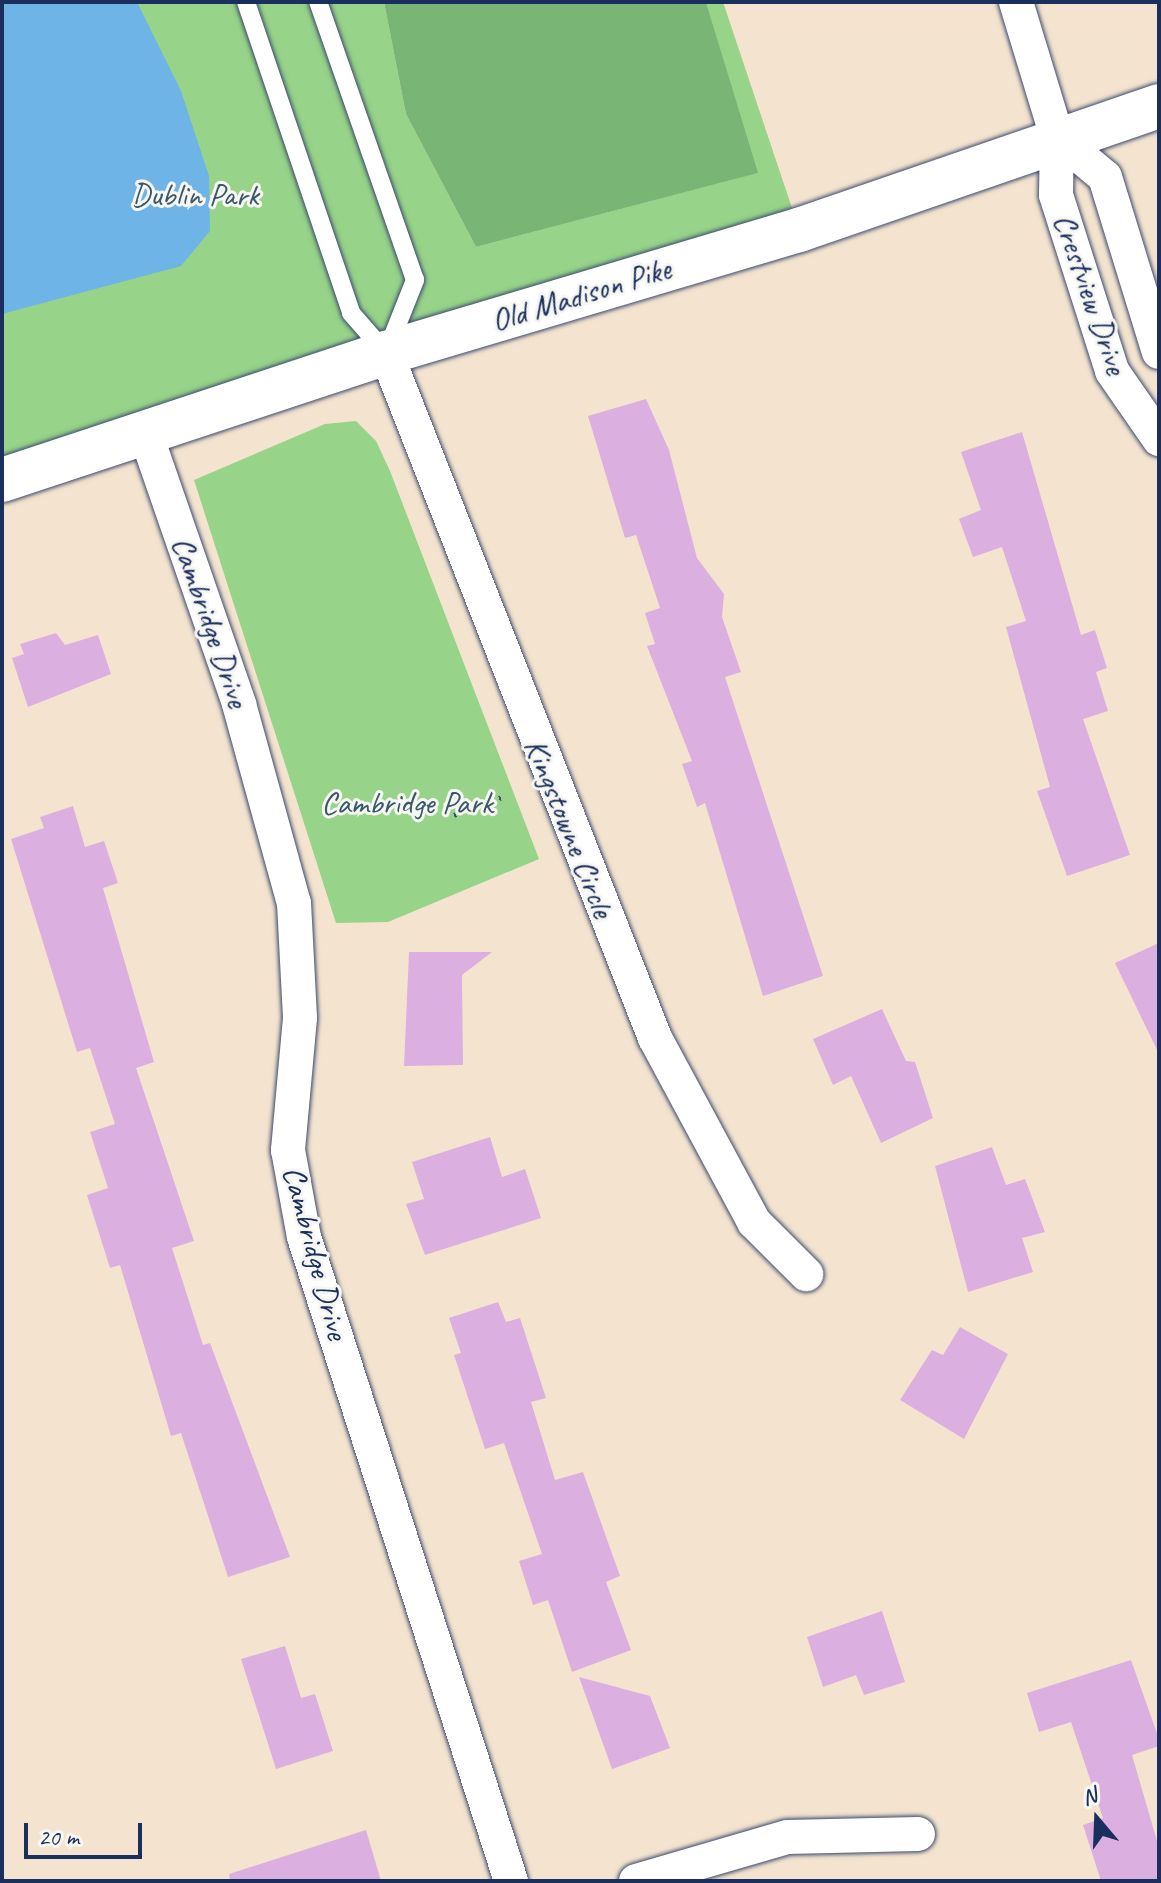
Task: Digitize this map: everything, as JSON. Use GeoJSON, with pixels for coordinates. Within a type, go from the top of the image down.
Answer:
{"type":"FeatureCollection","features":[{"type":"Feature","properties":{"kind":"main road","name":"Old Madison Pike"},"geometry":{"type":"LineString","coordinates":[[2,480],[386,353],[799,230],[1057,137],[1159,106]]}},
{"type":"Feature","properties":{"kind":"street","name":"Crestview Drive"},"geometry":{"type":"LineString","coordinates":[[1016,2],[1057,137],[1056,195],[1112,371],[1159,439]]}},
{"type":"Feature","properties":{"kind":"street","name":"Crestview Drive"},"geometry":{"type":"LineString","coordinates":[[1057,137],[1105,177],[1159,352]]}},
{"type":"Feature","properties":{"kind":"street","name":"Kingstowne Circle"},"geometry":{"type":"LineString","coordinates":[[386,353],[655,1038],[754,1222],[806,1274]]}},
{"type":"Feature","properties":{"kind":"street","name":"Cambridge Drive"},"geometry":{"type":"LineString","coordinates":[[145,432],[239,704],[294,903],[300,1018],[288,1150],[304,1237],[511,1881]]}},
{"type":"Feature","properties":{"kind":"street"},"geometry":{"type":"LineString","coordinates":[[636,1881],[787,1837],[918,1834]]}},
{"type":"Feature","properties":{"kind":"lane"},"geometry":{"type":"LineString","coordinates":[[246,2],[351,313],[386,353],[415,280],[318,2]]}},
{"type":"Feature","properties":{"kind":"path"},"geometry":{"type":"LineString","coordinates":[[454,815],[502,797]]}},
{"type":"Feature","properties":{"kind":"green space","name":"Dublin Park"},"geometry":{"type":"Polygon","coordinates":[[[2,2],[384,2],[406,114],[476,247],[757,173],[706,2],[723,2],[795,217],[2,461],[2,2]]]}},
{"type":"Feature","properties":{"kind":"green space"},"geometry":{"type":"Polygon","coordinates":[[[384,2],[706,2],[758,173],[476,247],[406,114],[384,2]]]}},
{"type":"Feature","properties":{"kind":"green space","name":"Cambridge Park"},"geometry":{"type":"Polygon","coordinates":[[[356,421],[376,441],[390,471],[539,859],[388,922],[336,923],[194,480],[325,424],[356,421]]]}},
{"type":"Feature","properties":{"kind":"water"},"geometry":{"type":"Polygon","coordinates":[[[2,2],[137,2],[181,91],[209,176],[210,231],[181,266],[2,314],[2,2]]]}},
{"type":"Feature","properties":{"kind":"building"},"geometry":{"type":"Polygon","coordinates":[[[646,399],[669,450],[697,558],[724,594],[722,617],[741,672],[725,677],[823,976],[763,996],[705,803],[697,807],[682,764],[692,761],[647,646],[655,644],[645,613],[660,608],[636,535],[625,538],[588,416],[646,399]]]}},
{"type":"Feature","properties":{"kind":"building"},"geometry":{"type":"Polygon","coordinates":[[[1022,432],[1081,635],[1095,630],[1107,668],[1096,672],[1108,711],[1083,719],[1130,855],[1067,876],[1037,791],[1050,787],[1006,627],[1026,621],[1002,547],[973,557],[959,519],[981,510],[961,452],[1022,432]]]}},
{"type":"Feature","properties":{"kind":"building"},"geometry":{"type":"Polygon","coordinates":[[[56,633],[65,645],[98,635],[111,674],[28,707],[12,658],[24,654],[20,644],[56,633]]]}},
{"type":"Feature","properties":{"kind":"building"},"geometry":{"type":"Polygon","coordinates":[[[73,806],[85,847],[104,841],[118,883],[103,888],[154,1062],[136,1068],[194,1241],[172,1248],[203,1345],[210,1343],[290,1557],[228,1577],[181,1433],[171,1436],[120,1265],[110,1268],[87,1195],[108,1188],[90,1132],[115,1124],[90,1048],[77,1052],[11,839],[44,828],[40,817],[73,806]]]}},
{"type":"Feature","properties":{"kind":"building"},"geometry":{"type":"Polygon","coordinates":[[[1159,943],[1159,1054],[1115,963],[1159,943]]]}},
{"type":"Feature","properties":{"kind":"building"},"geometry":{"type":"Polygon","coordinates":[[[409,952],[492,952],[462,975],[463,1065],[404,1066],[409,952]]]}},
{"type":"Feature","properties":{"kind":"building"},"geometry":{"type":"Polygon","coordinates":[[[882,1009],[906,1061],[915,1062],[933,1118],[881,1143],[851,1076],[833,1085],[813,1039],[882,1009]]]}},
{"type":"Feature","properties":{"kind":"building"},"geometry":{"type":"Polygon","coordinates":[[[490,1137],[502,1177],[525,1169],[541,1218],[425,1255],[406,1204],[424,1199],[412,1162],[490,1137]]]}},
{"type":"Feature","properties":{"kind":"building"},"geometry":{"type":"Polygon","coordinates":[[[992,1147],[1006,1185],[1025,1179],[1045,1232],[1022,1238],[1033,1272],[968,1292],[935,1166],[992,1147]]]}},
{"type":"Feature","properties":{"kind":"building"},"geometry":{"type":"Polygon","coordinates":[[[498,1302],[506,1322],[520,1318],[546,1398],[531,1402],[555,1480],[583,1472],[620,1576],[606,1582],[631,1650],[572,1672],[548,1600],[533,1605],[519,1561],[542,1554],[504,1443],[485,1449],[454,1355],[461,1353],[449,1318],[498,1302]]]}},
{"type":"Feature","properties":{"kind":"building"},"geometry":{"type":"Polygon","coordinates":[[[960,1327],[1008,1354],[964,1439],[900,1400],[932,1350],[943,1355],[960,1327]]]}},
{"type":"Feature","properties":{"kind":"building"},"geometry":{"type":"Polygon","coordinates":[[[882,1611],[905,1682],[864,1695],[856,1675],[823,1687],[807,1637],[882,1611]]]}},
{"type":"Feature","properties":{"kind":"building"},"geometry":{"type":"Polygon","coordinates":[[[285,1646],[301,1698],[315,1694],[333,1751],[276,1769],[241,1659],[285,1646]]]}},
{"type":"Feature","properties":{"kind":"building"},"geometry":{"type":"Polygon","coordinates":[[[1131,1660],[1159,1739],[1159,1746],[1132,1755],[1159,1848],[1159,1881],[1101,1881],[1083,1825],[1103,1818],[1071,1722],[1039,1732],[1027,1693],[1131,1660]]]}},
{"type":"Feature","properties":{"kind":"building"},"geometry":{"type":"Polygon","coordinates":[[[579,1677],[650,1696],[670,1748],[612,1769],[579,1677]]]}},
{"type":"Feature","properties":{"kind":"building"},"geometry":{"type":"Polygon","coordinates":[[[366,1830],[381,1881],[230,1881],[229,1874],[366,1830]]]}}]}
